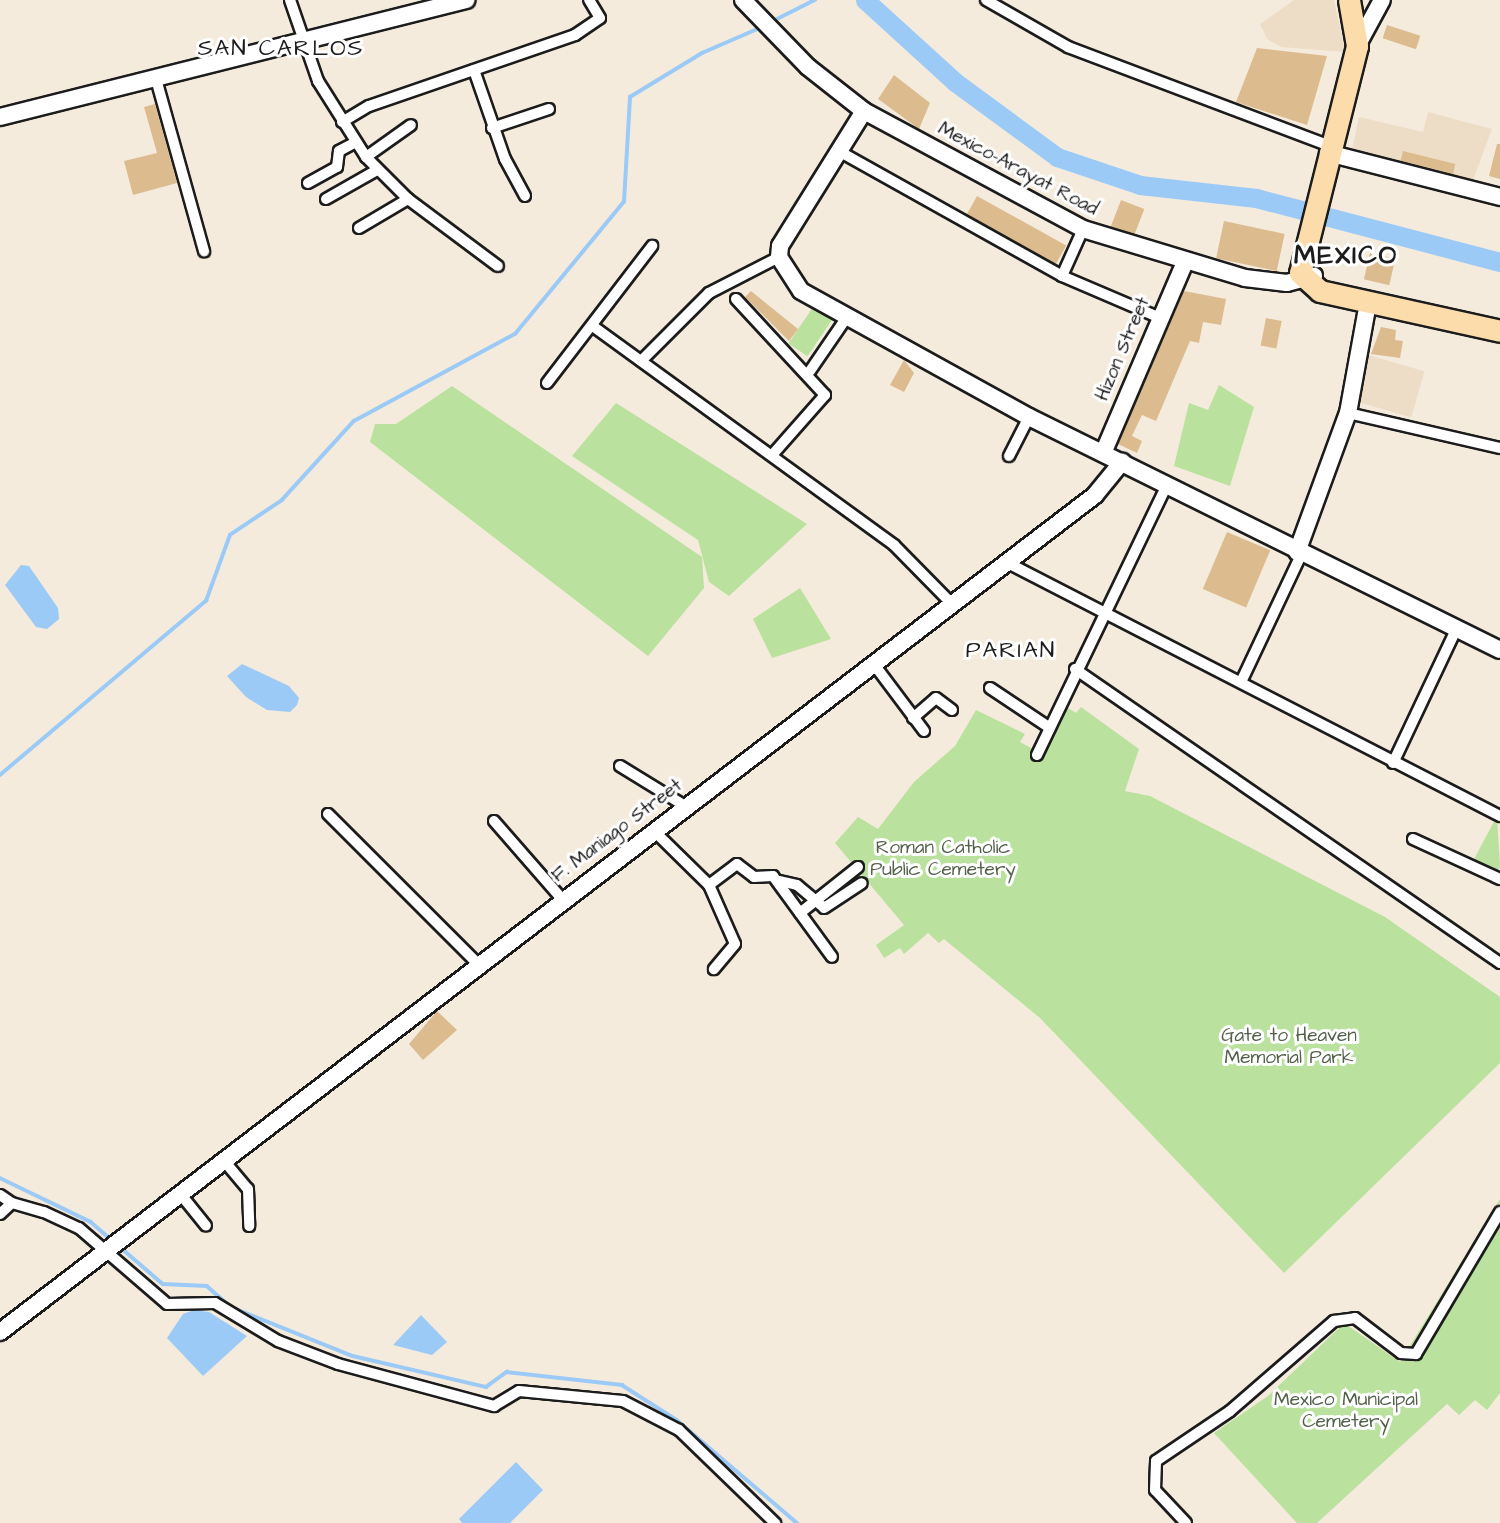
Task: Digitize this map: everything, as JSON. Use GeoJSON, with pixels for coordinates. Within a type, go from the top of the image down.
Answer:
{"type":"FeatureCollection","features":[{"type":"Feature","properties":{"kind":"highway"},"geometry":{"type":"LineString","coordinates":[[1349,0],[1357,46],[1335,151],[1309,243],[1310,278],[1320,291],[1500,331]]}},
{"type":"Feature","properties":{"kind":"highway"},"geometry":{"type":"LineString","coordinates":[[1310,278],[1485,321],[1500,331]]}},
{"type":"Feature","properties":{"kind":"main road"},"geometry":{"type":"LineString","coordinates":[[0,117],[467,0]]}},
{"type":"Feature","properties":{"kind":"main road","name":"Mexico-Arayat Road"},"geometry":{"type":"LineString","coordinates":[[743,0],[778,37],[864,111],[1083,229],[1184,264],[1258,280],[1310,278]]}},
{"type":"Feature","properties":{"kind":"main road"},"geometry":{"type":"LineString","coordinates":[[1357,46],[1382,0]]}},
{"type":"Feature","properties":{"kind":"main road"},"geometry":{"type":"LineString","coordinates":[[864,111],[785,234],[779,257],[801,291],[1029,417],[1104,451],[1166,487],[1500,650]]}},
{"type":"Feature","properties":{"kind":"main road"},"geometry":{"type":"LineString","coordinates":[[1335,151],[1500,197]]}},
{"type":"Feature","properties":{"kind":"main road","name":"Hizon Street"},"geometry":{"type":"LineString","coordinates":[[1104,451],[1158,317],[1184,264]]}},
{"type":"Feature","properties":{"kind":"main road"},"geometry":{"type":"LineString","coordinates":[[1299,553],[1348,413],[1368,303]]}},
{"type":"Feature","properties":{"kind":"main road","name":"F. Maniago Street"},"geometry":{"type":"LineString","coordinates":[[0,1332],[182,1196],[562,899],[950,602],[1095,495],[1122,462]]}},
{"type":"Feature","properties":{"kind":"street"},"geometry":{"type":"LineString","coordinates":[[290,0],[302,42],[342,122],[366,157],[408,199],[498,266]]}},
{"type":"Feature","properties":{"kind":"street"},"geometry":{"type":"LineString","coordinates":[[342,122],[597,23],[589,0]]}},
{"type":"Feature","properties":{"kind":"street"},"geometry":{"type":"LineString","coordinates":[[986,0],[1068,47],[1335,151]]}},
{"type":"Feature","properties":{"kind":"street"},"geometry":{"type":"LineString","coordinates":[[474,70],[492,128],[525,196]]}},
{"type":"Feature","properties":{"kind":"street"},"geometry":{"type":"LineString","coordinates":[[156,79],[204,251]]}},
{"type":"Feature","properties":{"kind":"street"},"geometry":{"type":"LineString","coordinates":[[492,128],[549,109]]}},
{"type":"Feature","properties":{"kind":"street"},"geometry":{"type":"LineString","coordinates":[[366,157],[411,125]]}},
{"type":"Feature","properties":{"kind":"street"},"geometry":{"type":"LineString","coordinates":[[308,183],[337,167],[339,151],[356,142]]}},
{"type":"Feature","properties":{"kind":"street"},"geometry":{"type":"LineString","coordinates":[[837,150],[1062,275],[1158,317]]}},
{"type":"Feature","properties":{"kind":"street"},"geometry":{"type":"LineString","coordinates":[[326,199],[377,170]]}},
{"type":"Feature","properties":{"kind":"street"},"geometry":{"type":"LineString","coordinates":[[359,228],[408,199]]}},
{"type":"Feature","properties":{"kind":"street"},"geometry":{"type":"LineString","coordinates":[[1062,275],[1083,229]]}},
{"type":"Feature","properties":{"kind":"street"},"geometry":{"type":"LineString","coordinates":[[547,383],[594,327],[652,246]]}},
{"type":"Feature","properties":{"kind":"street"},"geometry":{"type":"LineString","coordinates":[[641,361],[709,293],[779,257]]}},
{"type":"Feature","properties":{"kind":"street"},"geometry":{"type":"LineString","coordinates":[[736,299],[810,371],[824,400],[773,454]]}},
{"type":"Feature","properties":{"kind":"street"},"geometry":{"type":"LineString","coordinates":[[810,371],[847,317]]}},
{"type":"Feature","properties":{"kind":"street"},"geometry":{"type":"LineString","coordinates":[[594,327],[773,454],[894,545],[950,602]]}},
{"type":"Feature","properties":{"kind":"street"},"geometry":{"type":"LineString","coordinates":[[1348,413],[1500,448]]}},
{"type":"Feature","properties":{"kind":"street"},"geometry":{"type":"LineString","coordinates":[[1009,456],[1029,417]]}},
{"type":"Feature","properties":{"kind":"street"},"geometry":{"type":"LineString","coordinates":[[1037,755],[1047,726],[1106,615],[1166,487]]}},
{"type":"Feature","properties":{"kind":"street"},"geometry":{"type":"LineString","coordinates":[[1241,682],[1299,553]]}},
{"type":"Feature","properties":{"kind":"street"},"geometry":{"type":"LineString","coordinates":[[1004,561],[1500,816]]}},
{"type":"Feature","properties":{"kind":"street"},"geometry":{"type":"LineString","coordinates":[[1393,763],[1456,630]]}},
{"type":"Feature","properties":{"kind":"street"},"geometry":{"type":"LineString","coordinates":[[873,663],[923,731]]}},
{"type":"Feature","properties":{"kind":"street"},"geometry":{"type":"LineString","coordinates":[[1075,669],[1500,963]]}},
{"type":"Feature","properties":{"kind":"street"},"geometry":{"type":"LineString","coordinates":[[990,688],[1047,726]]}},
{"type":"Feature","properties":{"kind":"street"},"geometry":{"type":"LineString","coordinates":[[913,718],[936,698],[952,710]]}},
{"type":"Feature","properties":{"kind":"street"},"geometry":{"type":"LineString","coordinates":[[620,766],[685,806]]}},
{"type":"Feature","properties":{"kind":"street"},"geometry":{"type":"LineString","coordinates":[[328,814],[478,964]]}},
{"type":"Feature","properties":{"kind":"street"},"geometry":{"type":"LineString","coordinates":[[494,821],[562,899]]}},
{"type":"Feature","properties":{"kind":"street"},"geometry":{"type":"LineString","coordinates":[[653,830],[709,885],[734,944],[714,969]]}},
{"type":"Feature","properties":{"kind":"street"},"geometry":{"type":"LineString","coordinates":[[1413,839],[1500,878]]}},
{"type":"Feature","properties":{"kind":"street"},"geometry":{"type":"LineString","coordinates":[[709,885],[737,864],[754,877],[780,881],[824,908],[862,883]]}},
{"type":"Feature","properties":{"kind":"street"},"geometry":{"type":"LineString","coordinates":[[800,913],[858,867]]}},
{"type":"Feature","properties":{"kind":"street"},"geometry":{"type":"LineString","coordinates":[[780,881],[832,957]]}},
{"type":"Feature","properties":{"kind":"street"},"geometry":{"type":"LineString","coordinates":[[225,1162],[248,1189],[249,1226]]}},
{"type":"Feature","properties":{"kind":"street"},"geometry":{"type":"LineString","coordinates":[[0,1195],[12,1203],[79,1228],[167,1304],[215,1304],[278,1341],[338,1364],[494,1406],[519,1391],[623,1401],[679,1430],[775,1523]]}},
{"type":"Feature","properties":{"kind":"street"},"geometry":{"type":"LineString","coordinates":[[182,1196],[206,1227]]}},
{"type":"Feature","properties":{"kind":"street"},"geometry":{"type":"LineString","coordinates":[[0,1214],[12,1203]]}},
{"type":"Feature","properties":{"kind":"street"},"geometry":{"type":"LineString","coordinates":[[1186,1523],[1155,1490],[1156,1461],[1230,1411],[1334,1321],[1355,1318],[1401,1353],[1416,1354],[1500,1212]]}},
{"type":"Feature","properties":{"kind":"shaded area"},"geometry":{"type":"Polygon","coordinates":[[[1294,0],[1334,0],[1345,52],[1281,47],[1267,39],[1260,24],[1294,0]]]}},
{"type":"Feature","properties":{"kind":"shaded area"},"geometry":{"type":"Polygon","coordinates":[[[1428,112],[1492,129],[1472,183],[1351,154],[1359,117],[1423,132],[1428,112]]]}},
{"type":"Feature","properties":{"kind":"shaded area"},"geometry":{"type":"Polygon","coordinates":[[[1361,353],[1424,371],[1411,417],[1348,399],[1361,353]]]}},
{"type":"Feature","properties":{"kind":"green space"},"geometry":{"type":"Polygon","coordinates":[[[813,307],[832,320],[807,356],[788,343],[813,307]]]}},
{"type":"Feature","properties":{"kind":"green space"},"geometry":{"type":"Polygon","coordinates":[[[1219,385],[1254,407],[1230,486],[1174,466],[1189,403],[1208,410],[1219,385]]]}},
{"type":"Feature","properties":{"kind":"green space"},"geometry":{"type":"Polygon","coordinates":[[[452,386],[702,557],[704,588],[648,656],[370,442],[375,424],[396,424],[452,386]]]}},
{"type":"Feature","properties":{"kind":"green space"},"geometry":{"type":"Polygon","coordinates":[[[616,403],[807,524],[729,596],[709,582],[698,540],[572,456],[616,403]]]}},
{"type":"Feature","properties":{"kind":"green space"},"geometry":{"type":"Polygon","coordinates":[[[800,588],[831,639],[772,658],[753,619],[800,588]]]}},
{"type":"Feature","properties":{"kind":"green space","name":"Gate to Heaven Memorial Park"},"geometry":{"type":"Polygon","coordinates":[[[1060,703],[1076,713],[1081,707],[1139,749],[1125,791],[1150,796],[1385,917],[1500,997],[1500,1063],[1284,1273],[1040,1018],[944,939],[939,943],[928,933],[904,954],[900,948],[884,958],[876,945],[904,925],[835,843],[858,817],[878,829],[914,782],[955,746],[976,710],[1025,734],[1020,742],[1037,751],[1060,703]]]}},
{"type":"Feature","properties":{"kind":"green space"},"geometry":{"type":"Polygon","coordinates":[[[1497,816],[1500,867],[1495,876],[1472,863],[1497,816]]]}},
{"type":"Feature","properties":{"kind":"green space","name":"Mexico Municipal Cemetery"},"geometry":{"type":"Polygon","coordinates":[[[1500,1199],[1500,1393],[1487,1410],[1475,1400],[1459,1415],[1447,1404],[1317,1523],[1297,1523],[1214,1433],[1268,1396],[1340,1327],[1347,1325],[1400,1362],[1500,1199]]]}},
{"type":"Feature","properties":{"kind":"water"},"geometry":{"type":"Polygon","coordinates":[[[21,565],[29,566],[58,608],[59,619],[47,629],[36,627],[5,585],[21,565]]]}},
{"type":"Feature","properties":{"kind":"water"},"geometry":{"type":"Polygon","coordinates":[[[242,664],[289,686],[299,698],[297,705],[290,712],[267,710],[246,697],[227,676],[242,664]]]}},
{"type":"Feature","properties":{"kind":"water"},"geometry":{"type":"Polygon","coordinates":[[[194,1310],[209,1312],[247,1336],[203,1376],[167,1338],[183,1314],[194,1310]]]}},
{"type":"Feature","properties":{"kind":"water"},"geometry":{"type":"Polygon","coordinates":[[[421,1315],[447,1342],[432,1355],[393,1345],[421,1315]]]}},
{"type":"Feature","properties":{"kind":"water"},"geometry":{"type":"Polygon","coordinates":[[[516,1462],[543,1490],[510,1523],[462,1523],[459,1519],[516,1462]]]}},
{"type":"Feature","properties":{"kind":"building"},"geometry":{"type":"Polygon","coordinates":[[[1387,25],[1420,36],[1416,49],[1383,38],[1387,25]]]}},
{"type":"Feature","properties":{"kind":"building"},"geometry":{"type":"Polygon","coordinates":[[[1257,48],[1327,56],[1307,125],[1236,102],[1257,48]]]}},
{"type":"Feature","properties":{"kind":"building"},"geometry":{"type":"Polygon","coordinates":[[[894,75],[930,103],[919,129],[878,99],[894,75]]]}},
{"type":"Feature","properties":{"kind":"building"},"geometry":{"type":"Polygon","coordinates":[[[155,104],[177,183],[133,195],[124,161],[157,153],[144,107],[155,104]]]}},
{"type":"Feature","properties":{"kind":"building"},"geometry":{"type":"Polygon","coordinates":[[[1497,144],[1500,144],[1500,179],[1489,176],[1497,144]]]}},
{"type":"Feature","properties":{"kind":"building"},"geometry":{"type":"Polygon","coordinates":[[[1403,151],[1455,164],[1453,174],[1401,161],[1403,151]]]}},
{"type":"Feature","properties":{"kind":"building"},"geometry":{"type":"Polygon","coordinates":[[[977,196],[1066,245],[1056,264],[967,214],[977,196]]]}},
{"type":"Feature","properties":{"kind":"building"},"geometry":{"type":"Polygon","coordinates":[[[1121,200],[1144,209],[1134,236],[1111,227],[1121,200]]]}},
{"type":"Feature","properties":{"kind":"building"},"geometry":{"type":"Polygon","coordinates":[[[1224,221],[1285,234],[1277,271],[1216,258],[1224,221]]]}},
{"type":"Feature","properties":{"kind":"building"},"geometry":{"type":"Polygon","coordinates":[[[1370,253],[1395,259],[1389,285],[1364,279],[1370,253]]]}},
{"type":"Feature","properties":{"kind":"building"},"geometry":{"type":"Polygon","coordinates":[[[751,291],[798,329],[789,341],[745,297],[751,291]]]}},
{"type":"Feature","properties":{"kind":"building"},"geometry":{"type":"Polygon","coordinates":[[[1184,291],[1226,299],[1221,325],[1203,322],[1199,343],[1190,341],[1156,421],[1142,415],[1132,436],[1142,441],[1137,453],[1118,444],[1184,291]]]}},
{"type":"Feature","properties":{"kind":"building"},"geometry":{"type":"Polygon","coordinates":[[[1266,318],[1282,321],[1276,349],[1261,345],[1266,318]]]}},
{"type":"Feature","properties":{"kind":"building"},"geometry":{"type":"Polygon","coordinates":[[[1381,327],[1396,330],[1395,340],[1403,341],[1400,358],[1371,354],[1381,327]]]}},
{"type":"Feature","properties":{"kind":"building"},"geometry":{"type":"Polygon","coordinates":[[[904,360],[914,373],[904,392],[890,385],[904,360]]]}},
{"type":"Feature","properties":{"kind":"building"},"geometry":{"type":"Polygon","coordinates":[[[1227,532],[1270,550],[1246,607],[1203,589],[1227,532]]]}},
{"type":"Feature","properties":{"kind":"building"},"geometry":{"type":"Polygon","coordinates":[[[437,1011],[457,1030],[423,1060],[409,1044],[437,1011]]]}},
{"type":"Feature","properties":{"kind":"waterway"},"geometry":{"type":"LineString","coordinates":[[771,22],[815,0]]}},
{"type":"Feature","properties":{"kind":"waterway"},"geometry":{"type":"LineString","coordinates":[[865,0],[955,82],[1057,157],[1140,185],[1256,198],[1500,262]]}},
{"type":"Feature","properties":{"kind":"waterway"},"geometry":{"type":"LineString","coordinates":[[0,775],[206,601],[230,535],[282,500],[354,421],[515,334],[624,202],[630,97],[702,53],[762,27]]}},
{"type":"Feature","properties":{"kind":"waterway"},"geometry":{"type":"LineString","coordinates":[[0,1178],[91,1222],[113,1241]]}},
{"type":"Feature","properties":{"kind":"waterway"},"geometry":{"type":"LineString","coordinates":[[119,1246],[163,1284],[207,1286],[231,1307],[353,1356],[486,1387],[507,1372],[622,1385],[677,1420],[797,1523]]}},
{"type":"Feature","properties":{"kind":"district","name":"SAN CARLOS"},"geometry":{"type":"Point","coordinates":[281,48]}},
{"type":"Feature","properties":{"kind":"district","name":"MEXICO"},"geometry":{"type":"Point","coordinates":[1346,256]}},
{"type":"Feature","properties":{"kind":"district","name":"PARIAN"},"geometry":{"type":"Point","coordinates":[1011,650]}},
{"type":"Feature","properties":{"kind":"park label","name":"Roman Catholic Public Cemetery"},"geometry":{"type":"Point","coordinates":[943,859]}}]}
